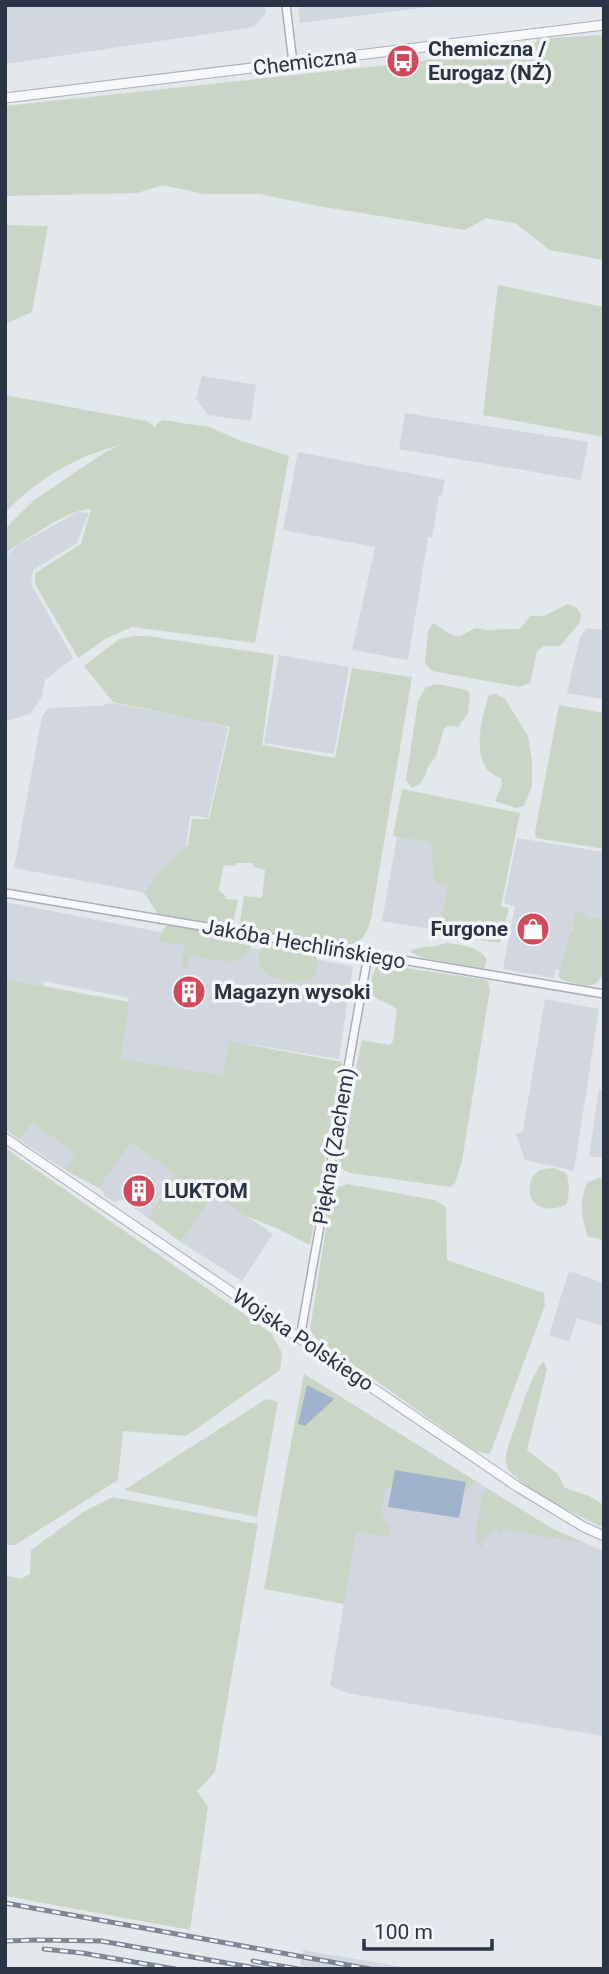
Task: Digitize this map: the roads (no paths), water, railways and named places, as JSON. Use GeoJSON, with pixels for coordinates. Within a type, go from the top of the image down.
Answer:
{"type":"FeatureCollection","features":[{"type":"Feature","properties":{"kind":"street"},"geometry":{"type":"LineString","coordinates":[[286,5],[293,63]]}},
{"type":"Feature","properties":{"kind":"street","name":"Chemiczna"},"geometry":{"type":"LineString","coordinates":[[5,98],[604,25]]}},
{"type":"Feature","properties":{"kind":"street","name":"Jakóba Hechlińskiego"},"geometry":{"type":"LineString","coordinates":[[5,893],[604,994]]}},
{"type":"Feature","properties":{"kind":"street","name":"Piękna (Zachem)"},"geometry":{"type":"LineString","coordinates":[[300,1338],[368,955]]}},
{"type":"Feature","properties":{"kind":"street","name":"Wojska Polskiego"},"geometry":{"type":"LineString","coordinates":[[5,1138],[518,1487],[604,1536]]}},
{"type":"Feature","properties":{"kind":"water"},"geometry":{"type":"Polygon","coordinates":[[[307,1385],[334,1399],[305,1426],[298,1424],[307,1385]]]}},
{"type":"Feature","properties":{"kind":"water"},"geometry":{"type":"Polygon","coordinates":[[[395,1470],[466,1482],[459,1518],[388,1507],[395,1470]]]}},
{"type":"Feature","properties":{"kind":"railway"},"geometry":{"type":"LineString","coordinates":[[5,1903],[370,1969]]}},
{"type":"Feature","properties":{"kind":"railway"},"geometry":{"type":"LineString","coordinates":[[5,1941],[101,1941],[261,1969]]}},
{"type":"Feature","properties":{"kind":"railway"},"geometry":{"type":"LineString","coordinates":[[44,1949],[175,1969]]}},
{"type":"Feature","properties":{"kind":"railway"},"geometry":{"type":"LineString","coordinates":[[253,1961],[298,1969]]}},
{"type":"Feature","properties":{"kind":"place","name":"Chemiczna / Eurogaz (NŻ)"},"geometry":{"type":"Point","coordinates":[403,61]}},
{"type":"Feature","properties":{"kind":"place","name":"Furgone"},"geometry":{"type":"Point","coordinates":[533,929]}},
{"type":"Feature","properties":{"kind":"place","name":"Magazyn wysoki"},"geometry":{"type":"Point","coordinates":[189,992]}},
{"type":"Feature","properties":{"kind":"place","name":"LUKTOM"},"geometry":{"type":"Point","coordinates":[139,1191]}}]}
